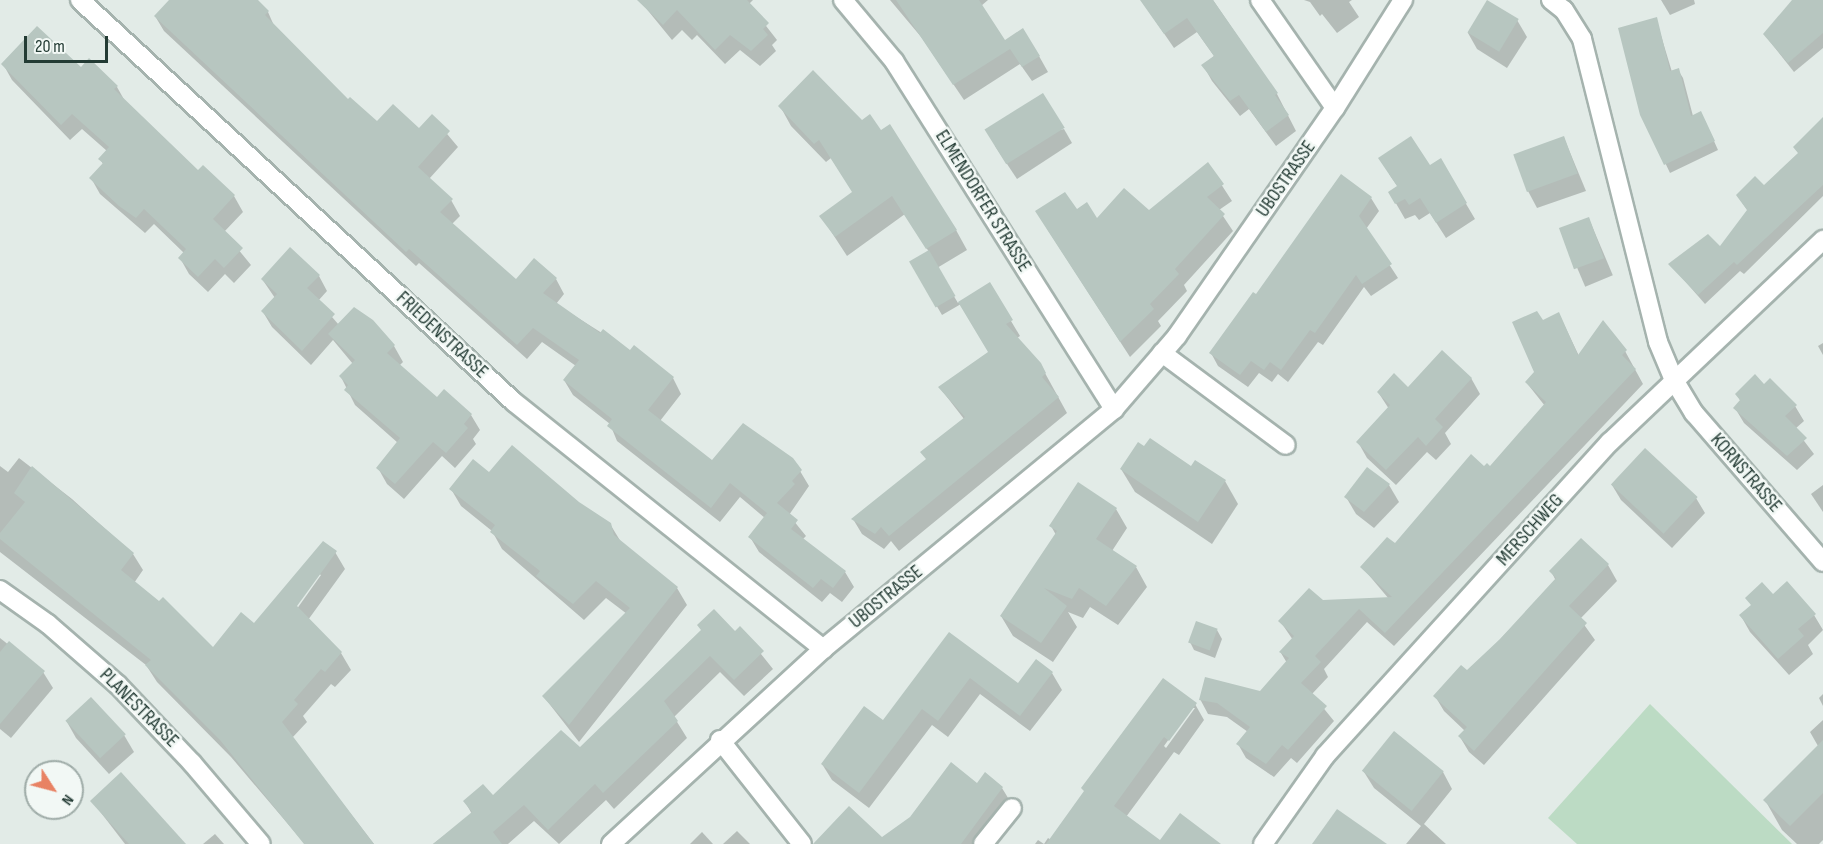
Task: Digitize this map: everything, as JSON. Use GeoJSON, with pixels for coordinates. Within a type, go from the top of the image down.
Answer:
{"type":"FeatureCollection","features":[{"type":"Feature","properties":{"kind":"street","name":"FRIEDENSTRASSE"},"geometry":{"type":"LineString","coordinates":[[80,0],[514,402],[823,649]]}},
{"type":"Feature","properties":{"kind":"street","name":"ELMENDORFER STRASSE"},"geometry":{"type":"LineString","coordinates":[[843,0],[894,61],[1114,409]]}},
{"type":"Feature","properties":{"kind":"street"},"geometry":{"type":"LineString","coordinates":[[1260,0],[1335,108]]}},
{"type":"Feature","properties":{"kind":"street","name":"UBOSTRASSE"},"geometry":{"type":"LineString","coordinates":[[611,844],[720,740],[823,649],[1114,409],[1162,353],[1335,108],[1403,0]]}},
{"type":"Feature","properties":{"kind":"street"},"geometry":{"type":"LineString","coordinates":[[1551,0],[1564,10],[1582,39],[1658,342],[1674,380]]}},
{"type":"Feature","properties":{"kind":"street","name":"MERSCHWEG"},"geometry":{"type":"LineString","coordinates":[[1263,844],[1325,756],[1610,442],[1823,240]]}},
{"type":"Feature","properties":{"kind":"street"},"geometry":{"type":"LineString","coordinates":[[1162,353],[1286,445]]}},
{"type":"Feature","properties":{"kind":"street","name":"KORNSTRASSE"},"geometry":{"type":"LineString","coordinates":[[1674,380],[1694,413],[1823,562]]}},
{"type":"Feature","properties":{"kind":"street","name":"PLANESTRASSE"},"geometry":{"type":"LineString","coordinates":[[0,590],[48,624],[118,685],[192,763],[261,844]]}},
{"type":"Feature","properties":{"kind":"street"},"geometry":{"type":"LineString","coordinates":[[720,740],[802,844]]}},
{"type":"Feature","properties":{"kind":"street"},"geometry":{"type":"LineString","coordinates":[[983,844],[1012,808]]}},
{"type":"Feature","properties":{"kind":"green space"},"geometry":{"type":"Polygon","coordinates":[[[1650,704],[1792,844],[1577,844],[1548,818],[1650,704]]]}},
{"type":"Feature","properties":{"kind":"building"},"geometry":{"type":"Polygon","coordinates":[[[169,0],[258,0],[269,11],[265,15],[348,99],[350,97],[377,121],[393,104],[419,128],[432,114],[450,131],[418,167],[453,199],[440,212],[516,279],[534,258],[557,278],[543,293],[600,333],[603,329],[630,350],[634,345],[674,377],[648,410],[712,460],[743,423],[793,458],[802,470],[792,481],[795,484],[777,503],[798,520],[791,529],[846,571],[833,588],[821,579],[813,588],[748,537],[767,513],[730,483],[711,508],[607,426],[612,419],[563,380],[579,360],[533,328],[517,345],[409,249],[406,252],[154,16],[169,0]]]}},
{"type":"Feature","properties":{"kind":"building"},"geometry":{"type":"Polygon","coordinates":[[[637,0],[747,0],[769,23],[763,29],[768,35],[751,51],[730,35],[715,50],[677,10],[663,25],[637,0]]]}},
{"type":"Feature","properties":{"kind":"building"},"geometry":{"type":"Polygon","coordinates":[[[896,0],[979,0],[1005,40],[1023,28],[1040,56],[1022,67],[1010,49],[953,85],[896,0]]]}},
{"type":"Feature","properties":{"kind":"building"},"geometry":{"type":"Polygon","coordinates":[[[1140,0],[1213,0],[1278,93],[1275,95],[1289,115],[1266,132],[1239,95],[1230,101],[1201,65],[1214,56],[1187,18],[1164,34],[1140,0]]]}},
{"type":"Feature","properties":{"kind":"building"},"geometry":{"type":"Polygon","coordinates":[[[1487,0],[1519,19],[1499,52],[1467,33],[1487,0]]]}},
{"type":"Feature","properties":{"kind":"building"},"geometry":{"type":"Polygon","coordinates":[[[1792,0],[1823,0],[1823,33],[1788,63],[1763,34],[1792,0]]]}},
{"type":"Feature","properties":{"kind":"building"},"geometry":{"type":"Polygon","coordinates":[[[1657,17],[1670,71],[1679,68],[1691,116],[1701,111],[1715,141],[1664,165],[1640,115],[1618,28],[1657,17]]]}},
{"type":"Feature","properties":{"kind":"building"},"geometry":{"type":"Polygon","coordinates":[[[37,26],[81,67],[89,58],[118,86],[114,89],[198,170],[203,165],[235,195],[213,219],[243,248],[224,268],[215,259],[198,277],[178,258],[186,249],[144,209],[136,218],[119,206],[89,178],[103,163],[98,159],[109,147],[72,114],[61,125],[1,64],[37,26]]]}},
{"type":"Feature","properties":{"kind":"building"},"geometry":{"type":"Polygon","coordinates":[[[813,70],[862,120],[870,114],[881,130],[890,124],[957,230],[926,249],[892,196],[835,237],[819,216],[852,192],[819,140],[814,144],[778,106],[813,70]]]}},
{"type":"Feature","properties":{"kind":"building"},"geometry":{"type":"Polygon","coordinates":[[[1043,93],[1065,128],[1006,164],[984,130],[1043,93]]]}},
{"type":"Feature","properties":{"kind":"building"},"geometry":{"type":"Polygon","coordinates":[[[1823,117],[1823,185],[1737,265],[1734,262],[1698,295],[1668,264],[1708,234],[1720,246],[1747,210],[1736,195],[1755,176],[1764,185],[1798,153],[1793,147],[1823,117]]]}},
{"type":"Feature","properties":{"kind":"building"},"geometry":{"type":"Polygon","coordinates":[[[1411,136],[1430,165],[1441,158],[1467,203],[1436,223],[1420,198],[1409,205],[1405,199],[1395,204],[1388,192],[1397,186],[1378,158],[1411,136]]]}},
{"type":"Feature","properties":{"kind":"building"},"geometry":{"type":"Polygon","coordinates":[[[1564,136],[1578,174],[1527,192],[1513,154],[1564,136]]]}},
{"type":"Feature","properties":{"kind":"building"},"geometry":{"type":"Polygon","coordinates":[[[1208,162],[1224,184],[1207,197],[1225,214],[1175,269],[1179,274],[1150,304],[1154,309],[1120,342],[1035,211],[1065,192],[1077,209],[1087,202],[1097,218],[1124,188],[1149,210],[1208,162]]]}},
{"type":"Feature","properties":{"kind":"building"},"geometry":{"type":"Polygon","coordinates":[[[1341,174],[1372,197],[1359,216],[1392,264],[1362,284],[1356,275],[1315,333],[1310,330],[1281,370],[1270,362],[1264,370],[1251,361],[1240,375],[1209,353],[1253,292],[1256,294],[1341,174]]]}},
{"type":"Feature","properties":{"kind":"building"},"geometry":{"type":"Polygon","coordinates":[[[1589,217],[1604,258],[1574,269],[1559,228],[1589,217]]]}},
{"type":"Feature","properties":{"kind":"building"},"geometry":{"type":"Polygon","coordinates":[[[290,247],[320,275],[307,288],[335,314],[302,351],[261,311],[277,294],[261,279],[290,247]]]}},
{"type":"Feature","properties":{"kind":"building"},"geometry":{"type":"Polygon","coordinates":[[[929,250],[956,296],[936,307],[909,262],[929,250]]]}},
{"type":"Feature","properties":{"kind":"building"},"geometry":{"type":"Polygon","coordinates":[[[990,282],[1013,320],[1006,324],[1041,363],[1046,373],[1042,377],[1059,397],[889,536],[881,527],[875,534],[851,519],[926,459],[920,452],[965,417],[938,387],[988,352],[958,302],[990,282]]]}},
{"type":"Feature","properties":{"kind":"building"},"geometry":{"type":"Polygon","coordinates":[[[354,307],[373,320],[395,345],[387,353],[437,397],[444,389],[472,414],[464,424],[468,428],[446,453],[433,442],[395,484],[376,468],[400,438],[344,390],[348,385],[339,376],[355,360],[328,334],[354,307]]]}},
{"type":"Feature","properties":{"kind":"building"},"geometry":{"type":"Polygon","coordinates":[[[1537,311],[1543,320],[1559,312],[1578,355],[1603,320],[1627,350],[1622,355],[1636,369],[1385,633],[1359,609],[1315,656],[1321,662],[1301,683],[1327,706],[1288,750],[1282,745],[1266,764],[1236,744],[1250,727],[1217,703],[1199,700],[1205,677],[1260,691],[1289,658],[1279,652],[1294,636],[1278,621],[1309,588],[1323,600],[1392,597],[1360,567],[1387,537],[1395,543],[1471,454],[1484,466],[1487,463],[1490,466],[1546,402],[1525,382],[1534,372],[1512,322],[1537,311]]]}},
{"type":"Feature","properties":{"kind":"building"},"geometry":{"type":"Polygon","coordinates":[[[1442,350],[1472,378],[1435,419],[1443,427],[1426,446],[1418,437],[1386,470],[1356,442],[1390,405],[1377,392],[1394,373],[1408,387],[1442,350]]]}},
{"type":"Feature","properties":{"kind":"building"},"geometry":{"type":"Polygon","coordinates":[[[1755,374],[1764,384],[1770,378],[1797,405],[1785,416],[1807,438],[1787,456],[1733,408],[1740,400],[1735,394],[1755,374]]]}},
{"type":"Feature","properties":{"kind":"building"},"geometry":{"type":"Polygon","coordinates":[[[1150,438],[1191,466],[1195,460],[1226,480],[1198,522],[1120,469],[1138,442],[1144,446],[1150,438]]]}},
{"type":"Feature","properties":{"kind":"building"},"geometry":{"type":"Polygon","coordinates":[[[512,445],[579,502],[611,523],[614,535],[678,587],[569,725],[542,696],[630,608],[596,581],[573,604],[536,576],[540,571],[490,532],[495,525],[449,489],[473,459],[489,472],[512,445]]]}},
{"type":"Feature","properties":{"kind":"building"},"geometry":{"type":"Polygon","coordinates":[[[1645,448],[1698,497],[1664,534],[1611,485],[1645,448]]]}},
{"type":"Feature","properties":{"kind":"building"},"geometry":{"type":"Polygon","coordinates":[[[32,466],[134,553],[121,570],[159,601],[163,597],[213,647],[241,612],[254,623],[323,541],[337,551],[297,606],[342,652],[325,672],[321,669],[294,700],[298,704],[282,722],[374,844],[304,844],[220,740],[145,665],[151,660],[0,539],[0,533],[25,502],[14,493],[32,466]]]}},
{"type":"Feature","properties":{"kind":"building"},"geometry":{"type":"Polygon","coordinates":[[[1367,467],[1390,484],[1364,512],[1344,497],[1367,467]]]}},
{"type":"Feature","properties":{"kind":"building"},"geometry":{"type":"Polygon","coordinates":[[[1078,482],[1117,508],[1096,539],[1137,566],[1106,606],[1079,588],[1072,599],[1044,588],[1067,606],[1041,643],[1000,616],[1057,531],[1049,526],[1078,482]]]}},
{"type":"Feature","properties":{"kind":"building"},"geometry":{"type":"Polygon","coordinates":[[[1581,538],[1609,564],[1569,606],[1587,623],[1474,751],[1458,736],[1467,727],[1433,696],[1461,665],[1467,670],[1500,639],[1556,578],[1549,571],[1581,538]]]}},
{"type":"Feature","properties":{"kind":"building"},"geometry":{"type":"Polygon","coordinates":[[[1787,581],[1816,614],[1798,629],[1804,636],[1778,659],[1739,615],[1751,605],[1745,598],[1762,582],[1773,594],[1787,581]]]}},
{"type":"Feature","properties":{"kind":"building"},"geometry":{"type":"Polygon","coordinates":[[[714,609],[735,631],[740,626],[764,651],[734,680],[710,656],[664,701],[678,721],[603,793],[595,784],[548,830],[524,805],[493,832],[502,844],[433,844],[472,812],[463,801],[483,784],[493,795],[561,730],[580,747],[701,630],[697,625],[714,609]]]}},
{"type":"Feature","properties":{"kind":"building"},"geometry":{"type":"Polygon","coordinates":[[[1196,621],[1218,629],[1210,650],[1188,643],[1196,621]]]}},
{"type":"Feature","properties":{"kind":"building"},"geometry":{"type":"Polygon","coordinates":[[[949,632],[1018,683],[1036,659],[1053,672],[1020,716],[970,678],[938,721],[922,709],[859,793],[821,764],[864,706],[883,720],[949,632]]]}},
{"type":"Feature","properties":{"kind":"building"},"geometry":{"type":"Polygon","coordinates":[[[9,641],[45,671],[0,724],[0,652],[9,641]]]}},
{"type":"Feature","properties":{"kind":"building"},"geometry":{"type":"Polygon","coordinates":[[[1163,678],[1197,703],[1169,741],[1164,737],[1114,806],[1160,840],[1180,813],[1221,844],[1046,844],[1084,791],[1081,788],[1163,678]]]}},
{"type":"Feature","properties":{"kind":"building"},"geometry":{"type":"Polygon","coordinates":[[[91,697],[126,734],[100,758],[65,721],[91,697]]]}},
{"type":"Feature","properties":{"kind":"building"},"geometry":{"type":"Polygon","coordinates":[[[1394,731],[1444,771],[1412,811],[1362,771],[1394,731]]]}},
{"type":"Feature","properties":{"kind":"building"},"geometry":{"type":"Polygon","coordinates":[[[1823,740],[1823,793],[1790,826],[1763,800],[1823,740]]]}},
{"type":"Feature","properties":{"kind":"building"},"geometry":{"type":"Polygon","coordinates":[[[951,762],[977,783],[985,772],[1003,787],[961,844],[813,844],[849,806],[882,837],[910,817],[951,762]]]}},
{"type":"Feature","properties":{"kind":"building"},"geometry":{"type":"Polygon","coordinates":[[[121,772],[186,844],[129,844],[90,801],[121,772]]]}},
{"type":"Feature","properties":{"kind":"building"},"geometry":{"type":"Polygon","coordinates":[[[1337,809],[1387,844],[1312,844],[1337,809]]]}}]}
